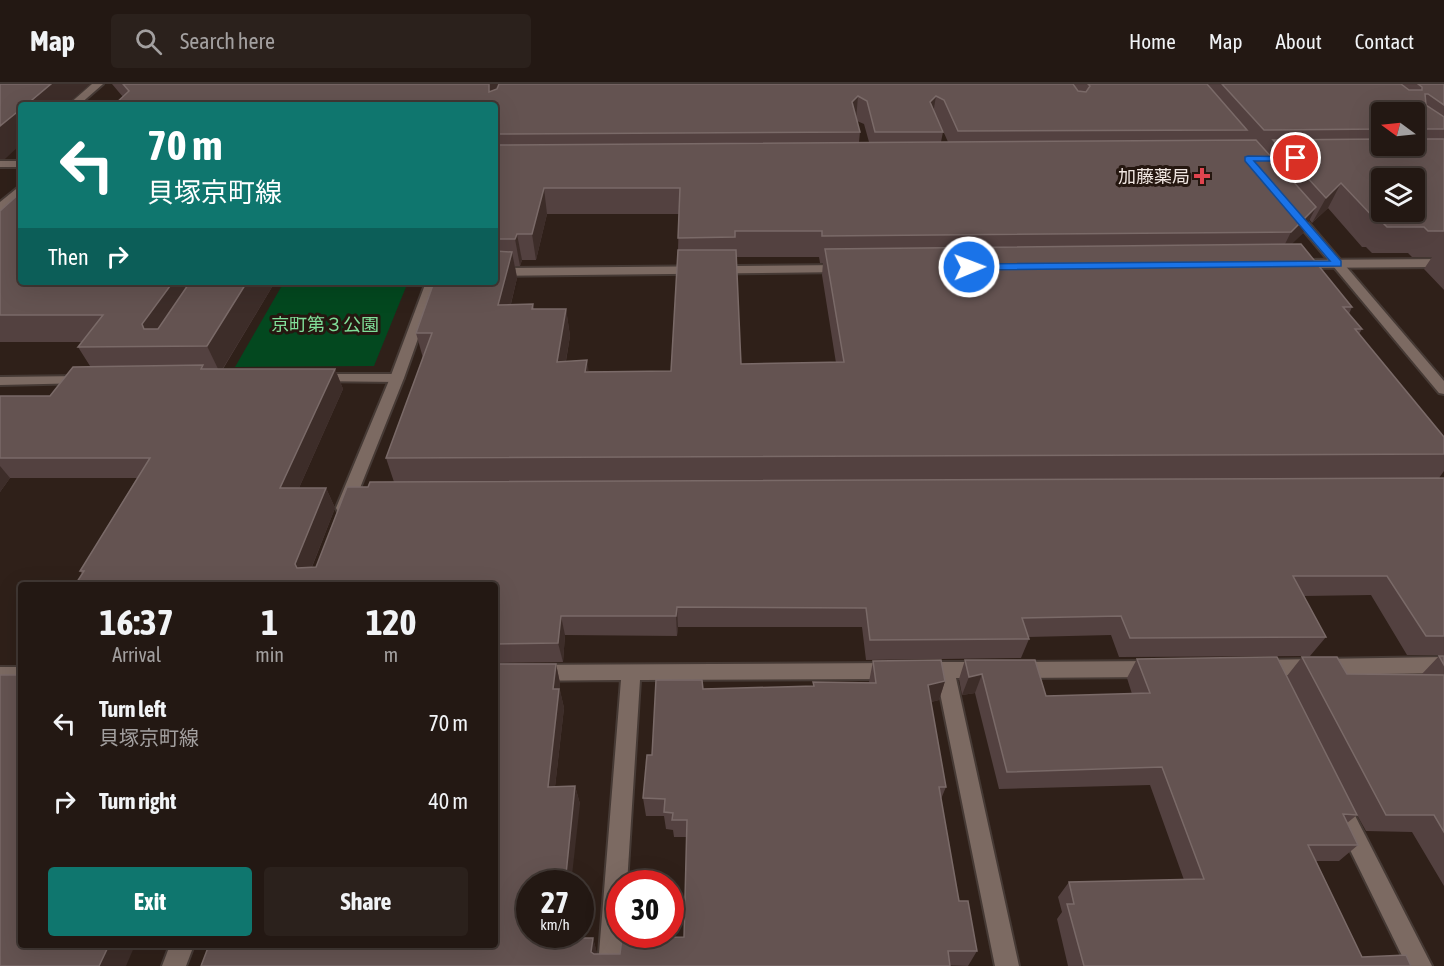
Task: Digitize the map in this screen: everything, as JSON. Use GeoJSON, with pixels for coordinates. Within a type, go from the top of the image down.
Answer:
{"type":"FeatureCollection","features":[{"type":"Feature","properties":{"kind":"street"},"geometry":{"type":"LineString","coordinates":[[77,102],[98,84]]}},
{"type":"Feature","properties":{"kind":"street"},"geometry":{"type":"LineString","coordinates":[[0,164],[18,164]]}},
{"type":"Feature","properties":{"kind":"street"},"geometry":{"type":"LineString","coordinates":[[0,208],[18,191]]}},
{"type":"Feature","properties":{"kind":"street"},"geometry":{"type":"LineString","coordinates":[[1286,204],[1444,390]]}},
{"type":"Feature","properties":{"kind":"street"},"geometry":{"type":"LineString","coordinates":[[1277,264],[1444,263]]}},
{"type":"Feature","properties":{"kind":"street"},"geometry":{"type":"LineString","coordinates":[[498,272],[851,269]]}},
{"type":"Feature","properties":{"kind":"street"},"geometry":{"type":"LineString","coordinates":[[338,524],[397,378],[431,285]]}},
{"type":"Feature","properties":{"kind":"street"},"geometry":{"type":"LineString","coordinates":[[303,378],[397,378]]}},
{"type":"Feature","properties":{"kind":"street"},"geometry":{"type":"LineString","coordinates":[[0,381],[93,380]]}},
{"type":"Feature","properties":{"kind":"street"},"geometry":{"type":"LineString","coordinates":[[349,494],[372,494]]}},
{"type":"Feature","properties":{"kind":"street"},"geometry":{"type":"LineString","coordinates":[[1247,668],[1275,677],[1444,666]]}},
{"type":"Feature","properties":{"kind":"street"},"geometry":{"type":"LineString","coordinates":[[498,673],[1178,669]]}},
{"type":"Feature","properties":{"kind":"street"},"geometry":{"type":"LineString","coordinates":[[945,670],[1007,966]]}},
{"type":"Feature","properties":{"kind":"street"},"geometry":{"type":"LineString","coordinates":[[610,966],[631,673]]}},
{"type":"Feature","properties":{"kind":"street"},"geometry":{"type":"LineString","coordinates":[[0,675],[18,675]]}},
{"type":"Feature","properties":{"kind":"street"},"geometry":{"type":"LineString","coordinates":[[1329,786],[1420,966]]}},
{"type":"Feature","properties":{"kind":"street"},"geometry":{"type":"LineString","coordinates":[[174,966],[181,948]]}},
{"type":"Feature","properties":{"kind":"green space","name":"京町第３公園"},"geometry":{"type":"Polygon","coordinates":[[[282,285],[407,285],[374,366],[235,367],[282,285]]]}},
{"type":"Feature","properties":{"kind":"building"},"geometry":{"type":"Polygon","coordinates":[[[0,84],[51,84],[30,102],[18,102],[18,111],[0,126],[0,84]]]}},
{"type":"Feature","properties":{"kind":"building"},"geometry":{"type":"Polygon","coordinates":[[[123,84],[489,84],[489,92],[497,89],[499,84],[1073,84],[1078,91],[1086,92],[1090,86],[1088,84],[1207,84],[1247,130],[958,131],[944,100],[936,96],[930,102],[943,132],[875,132],[867,101],[858,96],[852,102],[860,132],[498,134],[498,102],[117,102],[129,91],[123,84]]]}},
{"type":"Feature","properties":{"kind":"building"},"geometry":{"type":"Polygon","coordinates":[[[1222,84],[1401,84],[1409,90],[1422,90],[1418,84],[1444,84],[1444,105],[1425,94],[1426,105],[1444,117],[1444,129],[1425,129],[1425,102],[1371,102],[1371,129],[1264,130],[1222,84]]]}},
{"type":"Feature","properties":{"kind":"building"},"geometry":{"type":"Polygon","coordinates":[[[1371,139],[1371,156],[1425,156],[1425,139],[1444,139],[1444,231],[1428,231],[1424,227],[1387,227],[1382,222],[1425,222],[1425,168],[1371,168],[1371,215],[1341,183],[1326,198],[1273,140],[1371,139]]]}},
{"type":"Feature","properties":{"kind":"building"},"geometry":{"type":"Polygon","coordinates":[[[1256,140],[1316,207],[1291,232],[822,236],[822,231],[735,231],[735,237],[678,238],[680,188],[544,188],[532,234],[517,234],[515,239],[498,239],[498,145],[1256,140]]]}},
{"type":"Feature","properties":{"kind":"building"},"geometry":{"type":"Polygon","coordinates":[[[18,195],[18,285],[171,285],[142,324],[144,329],[158,329],[188,285],[245,285],[207,346],[78,347],[103,315],[0,315],[0,211],[18,195]]]}},
{"type":"Feature","properties":{"kind":"building"},"geometry":{"type":"Polygon","coordinates":[[[1301,244],[1352,307],[1343,307],[1362,329],[1355,329],[1444,437],[1444,454],[386,458],[432,333],[416,333],[433,285],[498,285],[498,251],[512,252],[498,305],[533,304],[532,309],[566,309],[557,362],[587,360],[585,372],[671,371],[678,250],[736,250],[741,364],[844,362],[825,249],[1301,244]]]}},
{"type":"Feature","properties":{"kind":"building"},"geometry":{"type":"Polygon","coordinates":[[[203,365],[201,369],[335,369],[280,488],[326,488],[295,564],[297,568],[316,567],[347,487],[368,487],[370,482],[1444,478],[1444,636],[1426,636],[1387,576],[1293,576],[1326,637],[1130,638],[1121,616],[1022,618],[1029,639],[870,640],[866,608],[677,607],[676,616],[561,616],[558,643],[498,644],[498,582],[77,582],[84,571],[80,571],[150,458],[0,458],[0,396],[50,396],[73,367],[203,365]]]}},
{"type":"Feature","properties":{"kind":"building"},"geometry":{"type":"Polygon","coordinates":[[[1277,657],[1357,815],[1343,814],[1358,845],[1308,845],[1362,957],[1406,955],[1411,966],[1084,966],[1067,904],[1074,904],[1069,882],[1204,879],[1162,767],[1007,772],[982,674],[969,677],[965,660],[1035,660],[1046,696],[1150,693],[1137,659],[1277,657]]]}},
{"type":"Feature","properties":{"kind":"building"},"geometry":{"type":"Polygon","coordinates":[[[1302,657],[1337,657],[1347,674],[1444,675],[1444,832],[1434,815],[1386,815],[1302,657]]]}},
{"type":"Feature","properties":{"kind":"building"},"geometry":{"type":"Polygon","coordinates":[[[941,660],[945,681],[928,685],[946,787],[939,787],[959,901],[968,901],[977,951],[948,951],[950,966],[201,966],[208,948],[498,948],[498,664],[556,664],[553,689],[559,689],[548,787],[575,786],[566,870],[516,870],[516,948],[592,948],[591,952],[594,954],[620,954],[621,948],[684,948],[687,820],[672,820],[673,813],[664,812],[665,799],[643,798],[647,755],[652,755],[656,680],[702,680],[703,689],[814,686],[813,682],[876,683],[873,661],[941,660]]]}},
{"type":"Feature","properties":{"kind":"building"},"geometry":{"type":"Polygon","coordinates":[[[0,675],[18,675],[18,948],[108,948],[99,966],[0,966],[0,675]]]}},
{"type":"Feature","properties":{"kind":"place","name":"加藤薬局"},"geometry":{"type":"Point","coordinates":[1202,176]}},
{"type":"Feature","properties":{"kind":"route"},"geometry":{"type":"LineString","coordinates":[[969,267],[1337,264],[1248,159],[1296,158]]}}]}
